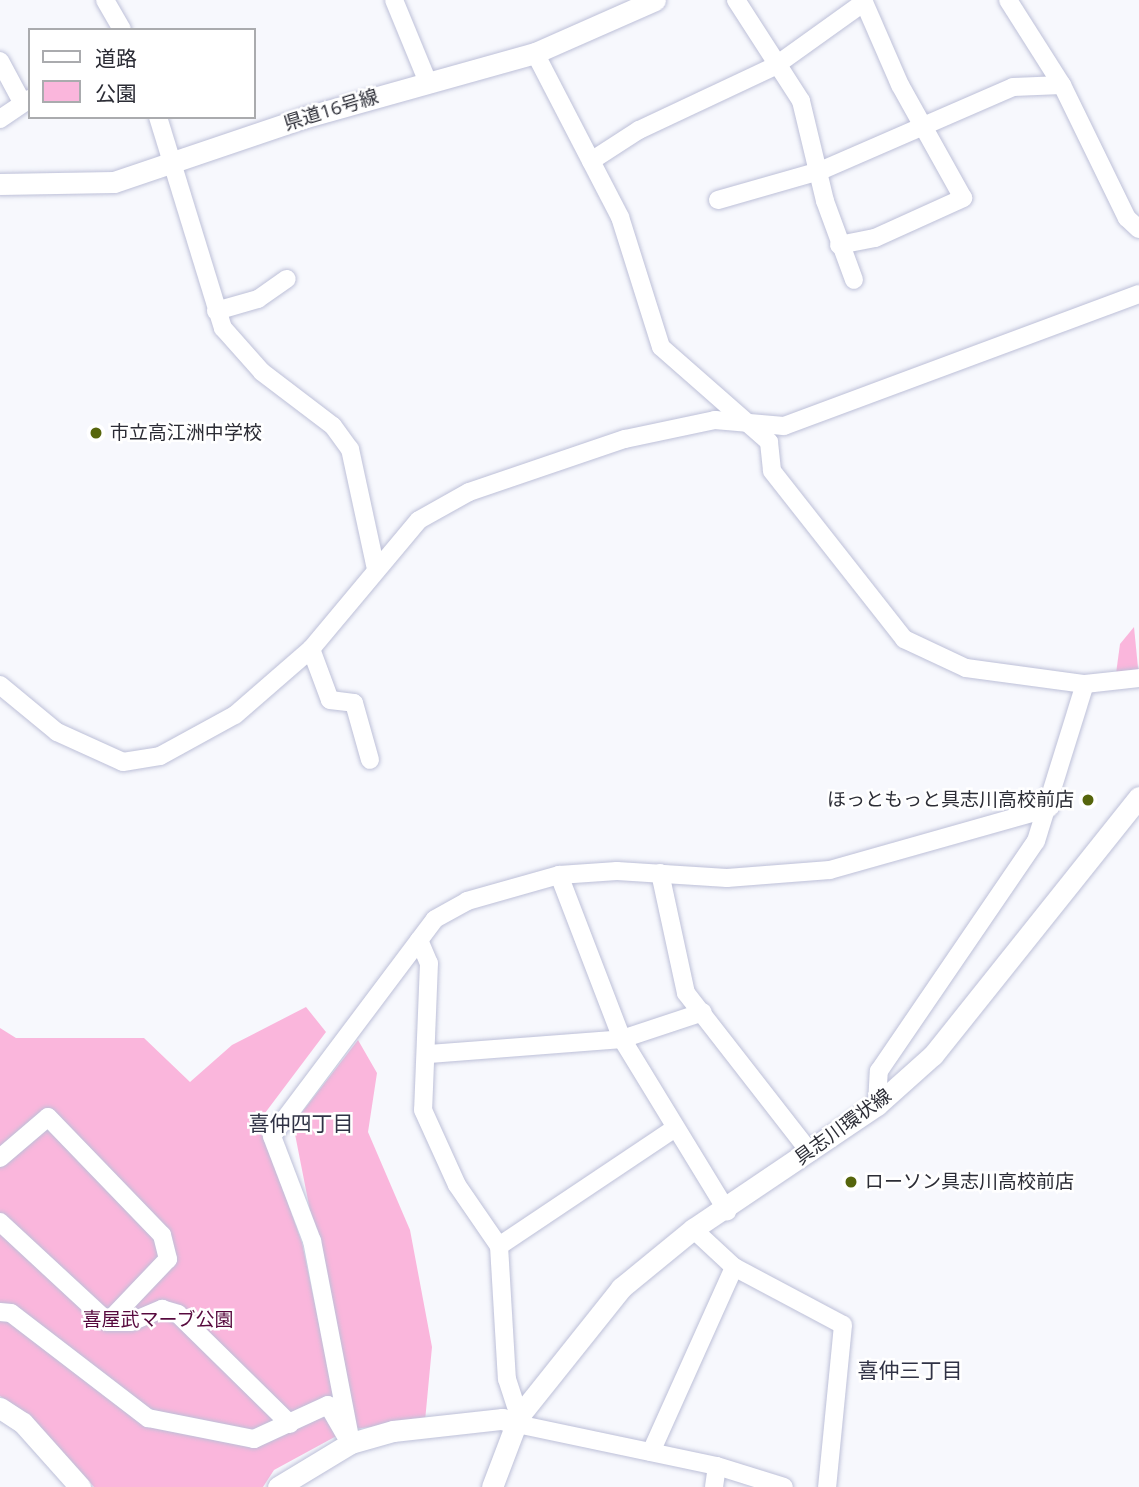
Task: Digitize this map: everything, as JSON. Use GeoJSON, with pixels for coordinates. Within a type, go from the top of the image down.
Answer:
{"type":"FeatureCollection","features":[{"type":"Feature","properties":{"kind":"main road","name":"県道16号線"},"geometry":{"type":"LineString","coordinates":[[0,184],[79,187],[171,163],[427,80],[535,53],[645,3]]}},
{"type":"Feature","properties":{"kind":"main road","name":"具志川環状線"},"geometry":{"type":"LineString","coordinates":[[492,1487],[518,1420],[621,1288],[693,1229],[727,1211],[877,1105],[933,1055],[1139,797]]}},
{"type":"Feature","properties":{"kind":"main road"},"geometry":{"type":"LineString","coordinates":[[0,1408],[23,1423],[80,1487]]}},
{"type":"Feature","properties":{"kind":"main road"},"geometry":{"type":"LineString","coordinates":[[278,1487],[351,1443],[424,1427],[502,1419],[518,1420]]}},
{"type":"Feature","properties":{"kind":"street"},"geometry":{"type":"LineString","coordinates":[[105,0],[121,28]]}},
{"type":"Feature","properties":{"kind":"street"},"geometry":{"type":"LineString","coordinates":[[394,0],[427,80]]}},
{"type":"Feature","properties":{"kind":"street"},"geometry":{"type":"LineString","coordinates":[[736,0],[775,66],[801,101],[839,244],[854,280]]}},
{"type":"Feature","properties":{"kind":"street"},"geometry":{"type":"LineString","coordinates":[[1008,0],[1062,85],[1127,218],[1139,229]]}},
{"type":"Feature","properties":{"kind":"street"},"geometry":{"type":"LineString","coordinates":[[591,161],[639,130],[775,66],[863,1],[900,85],[926,123],[961,204],[875,238],[839,244]]}},
{"type":"Feature","properties":{"kind":"street"},"geometry":{"type":"LineString","coordinates":[[535,53],[633,250],[661,347],[741,422],[769,442],[772,471],[904,639],[966,668],[1085,684],[1139,678]]}},
{"type":"Feature","properties":{"kind":"street"},"geometry":{"type":"LineString","coordinates":[[0,61],[26,100],[0,119]]}},
{"type":"Feature","properties":{"kind":"street"},"geometry":{"type":"LineString","coordinates":[[718,200],[820,171],[1013,87],[1062,85]]}},
{"type":"Feature","properties":{"kind":"street"},"geometry":{"type":"LineString","coordinates":[[159,119],[216,311],[262,372],[333,426],[350,449],[375,565]]}},
{"type":"Feature","properties":{"kind":"street"},"geometry":{"type":"LineString","coordinates":[[216,311],[258,299],[287,279]]}},
{"type":"Feature","properties":{"kind":"street"},"geometry":{"type":"LineString","coordinates":[[0,685],[57,732],[123,762],[160,756],[235,715],[311,649],[375,565],[419,520],[469,492],[625,439],[715,420],[784,426],[1139,294]]}},
{"type":"Feature","properties":{"kind":"street"},"geometry":{"type":"LineString","coordinates":[[311,649],[330,700],[354,703],[370,760]]}},
{"type":"Feature","properties":{"kind":"street"},"geometry":{"type":"LineString","coordinates":[[877,1105],[879,1072],[1036,841],[1049,808],[1085,684]]}},
{"type":"Feature","properties":{"kind":"street"},"geometry":{"type":"LineString","coordinates":[[351,1443],[312,1241],[272,1136],[435,919],[467,901],[559,875],[660,873],[727,878],[830,870],[1049,808]]}},
{"type":"Feature","properties":{"kind":"street"},"geometry":{"type":"LineString","coordinates":[[660,873],[686,993],[810,1152]]}},
{"type":"Feature","properties":{"kind":"street"},"geometry":{"type":"LineString","coordinates":[[559,875],[622,1039],[672,1129],[727,1211]]}},
{"type":"Feature","properties":{"kind":"street"},"geometry":{"type":"LineString","coordinates":[[419,940],[429,963],[429,1054],[423,1110],[457,1185],[499,1246],[508,1379],[518,1420],[717,1466],[784,1487]]}},
{"type":"Feature","properties":{"kind":"street"},"geometry":{"type":"LineString","coordinates":[[429,1054],[622,1039],[702,1012]]}},
{"type":"Feature","properties":{"kind":"street"},"geometry":{"type":"LineString","coordinates":[[0,1158],[48,1117],[162,1235],[168,1259],[108,1322]]}},
{"type":"Feature","properties":{"kind":"street"},"geometry":{"type":"LineString","coordinates":[[499,1246],[672,1129]]}},
{"type":"Feature","properties":{"kind":"street"},"geometry":{"type":"LineString","coordinates":[[0,1222],[108,1322],[131,1322],[162,1309],[178,1314],[290,1424]]}},
{"type":"Feature","properties":{"kind":"street"},"geometry":{"type":"LineString","coordinates":[[693,1229],[734,1267],[843,1325],[827,1487]]}},
{"type":"Feature","properties":{"kind":"street"},"geometry":{"type":"LineString","coordinates":[[651,1452],[734,1267]]}},
{"type":"Feature","properties":{"kind":"street"},"geometry":{"type":"LineString","coordinates":[[0,1312],[12,1313],[148,1418],[254,1439],[328,1405],[351,1443]]}},
{"type":"Feature","properties":{"kind":"street"},"geometry":{"type":"LineString","coordinates":[[714,1487],[717,1466]]}},
{"type":"Feature","properties":{"kind":"green space"},"geometry":{"type":"Polygon","coordinates":[[[1134,627],[1139,678],[1115,681],[1120,644],[1134,627]]]}},
{"type":"Feature","properties":{"kind":"green space","name":"喜屋武マーブ公園"},"geometry":{"type":"Polygon","coordinates":[[[306,1007],[326,1032],[259,1121],[302,1243],[342,1433],[274,1470],[263,1487],[94,1487],[30,1416],[0,1396],[0,1028],[16,1038],[144,1038],[190,1082],[232,1045],[306,1007]]]}},
{"type":"Feature","properties":{"kind":"green space"},"geometry":{"type":"Polygon","coordinates":[[[358,1040],[377,1073],[368,1132],[410,1230],[432,1347],[425,1421],[353,1429],[293,1124],[358,1040]]]}},
{"type":"Feature","properties":{"kind":"place","name":"市立高江洲中学校"},"geometry":{"type":"Point","coordinates":[96,433]}},
{"type":"Feature","properties":{"kind":"place","name":"ほっともっと具志川高校前店"},"geometry":{"type":"Point","coordinates":[1088,800]}},
{"type":"Feature","properties":{"kind":"place","name":"ローソン具志川高校前店"},"geometry":{"type":"Point","coordinates":[851,1182]}},
{"type":"Feature","properties":{"kind":"district","name":"喜仲四丁目"},"geometry":{"type":"Point","coordinates":[301,1123]}},
{"type":"Feature","properties":{"kind":"district","name":"喜仲三丁目"},"geometry":{"type":"Point","coordinates":[910,1370]}}]}
